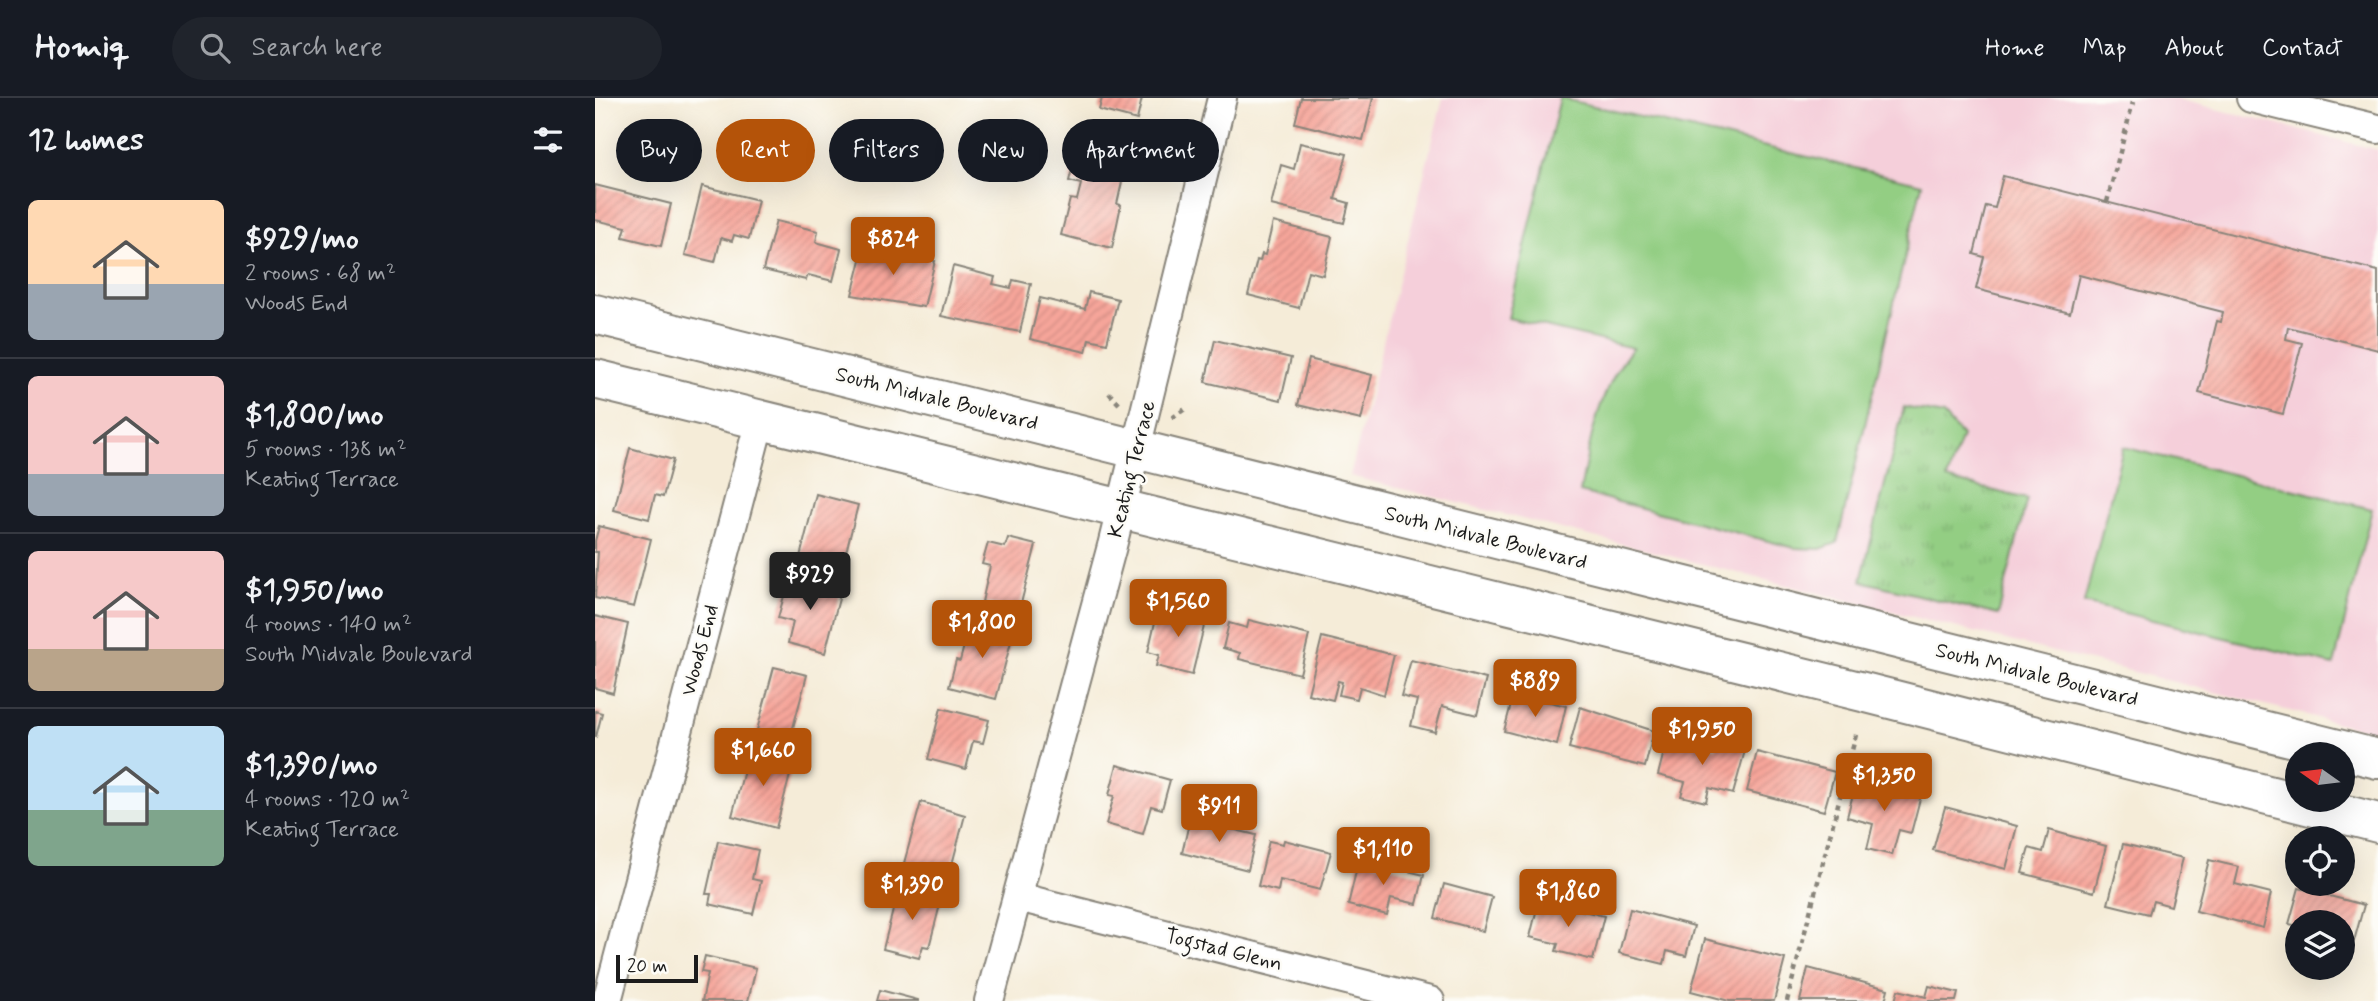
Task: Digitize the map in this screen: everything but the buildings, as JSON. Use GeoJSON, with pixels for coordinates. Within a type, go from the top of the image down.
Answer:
{"type":"FeatureCollection","features":[{"type":"Feature","properties":{"kind":"main road","name":"South Midvale Boulevard"},"geometry":{"type":"LineString","coordinates":[[595,314],[2378,759]]}},
{"type":"Feature","properties":{"kind":"main road"},"geometry":{"type":"LineString","coordinates":[[595,379],[2378,823]]}},
{"type":"Feature","properties":{"kind":"street","name":"Keating Terrace"},"geometry":{"type":"LineString","coordinates":[[989,1001],[1137,448],[1222,98]]}},
{"type":"Feature","properties":{"kind":"street"},"geometry":{"type":"LineString","coordinates":[[2251,98],[2378,129]]}},
{"type":"Feature","properties":{"kind":"street","name":"Woods End"},"geometry":{"type":"LineString","coordinates":[[607,1001],[760,420]]}},
{"type":"Feature","properties":{"kind":"street","name":"Togstad Glenn"},"geometry":{"type":"LineString","coordinates":[[1018,897],[1430,1001]]}},
{"type":"Feature","properties":{"kind":"path"},"geometry":{"type":"LineString","coordinates":[[2107,202],[2133,102]]}},
{"type":"Feature","properties":{"kind":"path"},"geometry":{"type":"LineString","coordinates":[[1787,1001],[1857,731]]}},
{"type":"Feature","properties":{"kind":"shaded area"},"geometry":{"type":"Polygon","coordinates":[[[1443,98],[2173,98],[2378,150],[2378,733],[1350,476],[1443,98]]]}},
{"type":"Feature","properties":{"kind":"green space"},"geometry":{"type":"Polygon","coordinates":[[[1560,98],[1922,184],[1837,543],[1820,549],[1795,548],[1580,492],[1603,398],[1633,348],[1508,318],[1560,98]]]}},
{"type":"Feature","properties":{"kind":"green space"},"geometry":{"type":"Polygon","coordinates":[[[1904,407],[1943,415],[1962,436],[1947,479],[2027,499],[1998,615],[1861,581],[1904,407]]]}},
{"type":"Feature","properties":{"kind":"green space"},"geometry":{"type":"Polygon","coordinates":[[[2123,447],[2372,509],[2334,665],[2084,603],[2123,447]]]}}]}
